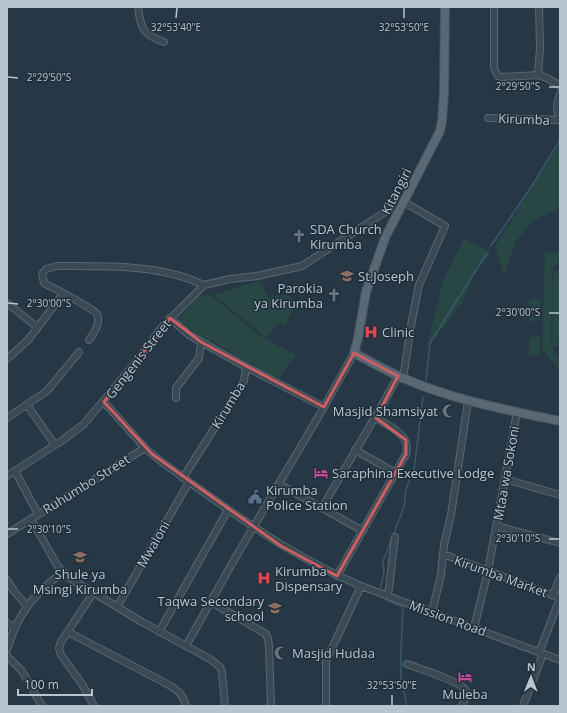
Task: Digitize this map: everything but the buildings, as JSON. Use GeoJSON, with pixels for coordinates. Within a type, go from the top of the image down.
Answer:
{"type":"FeatureCollection","features":[{"type":"Feature","properties":{"kind":"main road","name":"Kitangiri"},"geometry":{"type":"LineString","coordinates":[[354,353],[366,292],[385,238],[435,140],[442,122],[444,93],[445,7]]}},
{"type":"Feature","properties":{"kind":"main road"},"geometry":{"type":"LineString","coordinates":[[354,353],[401,378],[441,393],[468,401],[560,421]]}},
{"type":"Feature","properties":{"kind":"street"},"geometry":{"type":"LineString","coordinates":[[138,7],[140,23],[143,30],[156,39],[164,42]]}},
{"type":"Feature","properties":{"kind":"street"},"geometry":{"type":"LineString","coordinates":[[494,7],[493,32],[495,72],[498,76],[538,76],[547,78],[560,86]]}},
{"type":"Feature","properties":{"kind":"street"},"geometry":{"type":"LineString","coordinates":[[538,76],[539,7]]}},
{"type":"Feature","properties":{"kind":"street","name":"Kirumba"},"geometry":{"type":"LineString","coordinates":[[488,118],[560,119],[556,106],[560,94]]}},
{"type":"Feature","properties":{"kind":"street"},"geometry":{"type":"LineString","coordinates":[[90,340],[97,326],[96,314],[85,305],[44,282],[42,274],[46,269],[58,266],[143,268],[179,275],[204,285],[230,279],[257,276],[302,266],[404,200],[445,226],[419,285],[401,378],[355,450],[322,508]]}},
{"type":"Feature","properties":{"kind":"street","name":"Gengenis Street"},"geometry":{"type":"LineString","coordinates":[[7,476],[84,424],[104,402],[151,343],[161,328],[204,285]]}},
{"type":"Feature","properties":{"kind":"street"},"geometry":{"type":"LineString","coordinates":[[7,359],[22,346],[63,294]]}},
{"type":"Feature","properties":{"kind":"street"},"geometry":{"type":"LineString","coordinates":[[7,303],[37,327]]}},
{"type":"Feature","properties":{"kind":"street","name":"Kirumba"},"geometry":{"type":"LineString","coordinates":[[170,318],[189,335],[246,366],[244,381],[183,478]]}},
{"type":"Feature","properties":{"kind":"street"},"geometry":{"type":"LineString","coordinates":[[176,398],[176,388],[199,358],[201,342]]}},
{"type":"Feature","properties":{"kind":"street"},"geometry":{"type":"LineString","coordinates":[[7,418],[47,391],[79,352]]}},
{"type":"Feature","properties":{"kind":"street","name":"Kitangiri"},"geometry":{"type":"LineString","coordinates":[[253,528],[354,353]]}},
{"type":"Feature","properties":{"kind":"street"},"geometry":{"type":"LineString","coordinates":[[246,366],[324,407]]}},
{"type":"Feature","properties":{"kind":"street"},"geometry":{"type":"LineString","coordinates":[[432,612],[441,575],[443,554],[451,515],[468,401]]}},
{"type":"Feature","properties":{"kind":"street"},"geometry":{"type":"LineString","coordinates":[[104,402],[144,448],[253,528],[186,646]]}},
{"type":"Feature","properties":{"kind":"street"},"geometry":{"type":"LineString","coordinates":[[27,405],[55,445]]}},
{"type":"Feature","properties":{"kind":"street","name":"Mtaa wa Sokoni"},"geometry":{"type":"LineString","coordinates":[[474,628],[488,571],[517,412]]}},
{"type":"Feature","properties":{"kind":"street"},"geometry":{"type":"LineString","coordinates":[[337,576],[396,473],[408,447],[406,440],[401,434],[376,418]]}},
{"type":"Feature","properties":{"kind":"street","name":"Ruhumbo Street"},"geometry":{"type":"LineString","coordinates":[[7,534],[144,448]]}},
{"type":"Feature","properties":{"kind":"street"},"geometry":{"type":"LineString","coordinates":[[355,450],[396,473]]}},
{"type":"Feature","properties":{"kind":"street"},"geometry":{"type":"LineString","coordinates":[[15,471],[38,514]]}},
{"type":"Feature","properties":{"kind":"street"},"geometry":{"type":"LineString","coordinates":[[505,479],[560,495]]}},
{"type":"Feature","properties":{"kind":"street","name":"Mwaloni"},"geometry":{"type":"LineString","coordinates":[[117,607],[189,482]]}},
{"type":"Feature","properties":{"kind":"street"},"geometry":{"type":"LineString","coordinates":[[279,484],[363,531]]}},
{"type":"Feature","properties":{"kind":"street"},"geometry":{"type":"LineString","coordinates":[[159,632],[228,510]]}},
{"type":"Feature","properties":{"kind":"street"},"geometry":{"type":"LineString","coordinates":[[31,519],[63,572],[68,577],[159,632],[210,659],[220,667],[222,672],[225,706]]}},
{"type":"Feature","properties":{"kind":"street"},"geometry":{"type":"LineString","coordinates":[[496,526],[560,543]]}},
{"type":"Feature","properties":{"kind":"street","name":"Mission Road"},"geometry":{"type":"LineString","coordinates":[[253,528],[300,557],[337,576],[560,660]]}},
{"type":"Feature","properties":{"kind":"street"},"geometry":{"type":"LineString","coordinates":[[388,596],[395,537]]}},
{"type":"Feature","properties":{"kind":"street","name":"Kirumba Market"},"geometry":{"type":"LineString","coordinates":[[443,554],[560,598]]}},
{"type":"Feature","properties":{"kind":"street"},"geometry":{"type":"LineString","coordinates":[[7,650],[15,627],[27,606],[49,583],[63,572]]}},
{"type":"Feature","properties":{"kind":"street"},"geometry":{"type":"LineString","coordinates":[[553,595],[560,578]]}},
{"type":"Feature","properties":{"kind":"street"},"geometry":{"type":"LineString","coordinates":[[7,580],[27,606]]}},
{"type":"Feature","properties":{"kind":"street"},"geometry":{"type":"LineString","coordinates":[[326,706],[326,661],[361,586]]}},
{"type":"Feature","properties":{"kind":"street"},"geometry":{"type":"LineString","coordinates":[[93,593],[60,646],[60,652],[82,684],[94,706]]}},
{"type":"Feature","properties":{"kind":"street"},"geometry":{"type":"LineString","coordinates":[[523,706],[560,598]]}},
{"type":"Feature","properties":{"kind":"street"},"geometry":{"type":"LineString","coordinates":[[211,602],[266,634],[269,646],[270,706]]}},
{"type":"Feature","properties":{"kind":"street"},"geometry":{"type":"LineString","coordinates":[[7,623],[15,627]]}},
{"type":"Feature","properties":{"kind":"street"},"geometry":{"type":"LineString","coordinates":[[68,632],[174,689],[184,697],[186,706]]}},
{"type":"Feature","properties":{"kind":"street"},"geometry":{"type":"LineString","coordinates":[[7,656],[22,670],[42,706]]}},
{"type":"Feature","properties":{"kind":"street"},"geometry":{"type":"LineString","coordinates":[[406,664],[463,686],[466,690],[466,694],[462,706]]}},
{"type":"Feature","properties":{"kind":"highlighted area"},"geometry":{"type":"Polygon","coordinates":[[[170,318],[201,342],[324,407],[354,353],[398,376],[376,418],[406,440],[406,454],[337,576],[281,546],[152,454],[104,402],[170,318]]]}},
{"type":"Feature","properties":{"kind":"green space"},"geometry":{"type":"Polygon","coordinates":[[[560,143],[560,208],[532,222],[516,241],[504,275],[495,246],[560,143]]]}},
{"type":"Feature","properties":{"kind":"green space"},"geometry":{"type":"Polygon","coordinates":[[[464,239],[491,252],[473,277],[462,303],[426,350],[443,280],[464,239]]]}},
{"type":"Feature","properties":{"kind":"green space"},"geometry":{"type":"Polygon","coordinates":[[[560,249],[560,259],[552,270],[551,346],[560,360],[560,369],[549,359],[545,351],[542,351],[545,253],[554,253],[560,249]]]}},
{"type":"Feature","properties":{"kind":"green space"},"geometry":{"type":"Polygon","coordinates":[[[553,271],[560,271],[560,346],[552,346],[553,271]]]}},
{"type":"Feature","properties":{"kind":"green space"},"geometry":{"type":"Polygon","coordinates":[[[259,281],[269,298],[277,295],[288,295],[296,304],[285,325],[279,323],[267,338],[214,295],[259,281]]]}},
{"type":"Feature","properties":{"kind":"green space"},"geometry":{"type":"Polygon","coordinates":[[[209,294],[260,336],[296,355],[277,381],[211,340],[207,343],[178,320],[197,297],[209,294]]]}},
{"type":"Feature","properties":{"kind":"green space"},"geometry":{"type":"Polygon","coordinates":[[[529,299],[541,299],[540,321],[529,321],[529,299]]]}},
{"type":"Feature","properties":{"kind":"green space"},"geometry":{"type":"Polygon","coordinates":[[[529,337],[540,337],[540,356],[529,356],[529,337]]]}},
{"type":"Feature","properties":{"kind":"waterway"},"geometry":{"type":"LineString","coordinates":[[491,246],[533,184],[560,140]]}},
{"type":"Feature","properties":{"kind":"waterway"},"geometry":{"type":"LineString","coordinates":[[426,380],[430,343],[487,253]]}},
{"type":"Feature","properties":{"kind":"waterway"},"geometry":{"type":"LineString","coordinates":[[380,590],[384,572],[383,561],[404,507],[406,489],[414,470],[423,397]]}},
{"type":"Feature","properties":{"kind":"waterway"},"geometry":{"type":"LineString","coordinates":[[386,600],[403,607],[401,678],[407,706]]}},
{"type":"Feature","properties":{"kind":"place","name":"SDA Church Kirumba"},"geometry":{"type":"Point","coordinates":[299,236]}},
{"type":"Feature","properties":{"kind":"place","name":"St.Joseph"},"geometry":{"type":"Point","coordinates":[347,276]}},
{"type":"Feature","properties":{"kind":"place","name":"Parokia ya Kirumba"},"geometry":{"type":"Point","coordinates":[334,295]}},
{"type":"Feature","properties":{"kind":"place","name":"Clinic"},"geometry":{"type":"Point","coordinates":[371,332]}},
{"type":"Feature","properties":{"kind":"place","name":"Masjid Shamsiyat"},"geometry":{"type":"Point","coordinates":[449,411]}},
{"type":"Feature","properties":{"kind":"place","name":"Saraphina Executive Lodge"},"geometry":{"type":"Point","coordinates":[321,473]}},
{"type":"Feature","properties":{"kind":"place","name":"Kirumba Police Station"},"geometry":{"type":"Point","coordinates":[255,497]}},
{"type":"Feature","properties":{"kind":"place","name":"Shule ya Msingi Kirumba"},"geometry":{"type":"Point","coordinates":[80,557]}},
{"type":"Feature","properties":{"kind":"place","name":"Kirumba Dispensary"},"geometry":{"type":"Point","coordinates":[264,578]}},
{"type":"Feature","properties":{"kind":"place","name":"Taqwa Secondary school"},"geometry":{"type":"Point","coordinates":[275,608]}},
{"type":"Feature","properties":{"kind":"place","name":"Masjid Hudaa"},"geometry":{"type":"Point","coordinates":[281,653]}},
{"type":"Feature","properties":{"kind":"place","name":"Muleba"},"geometry":{"type":"Point","coordinates":[465,677]}}]}
